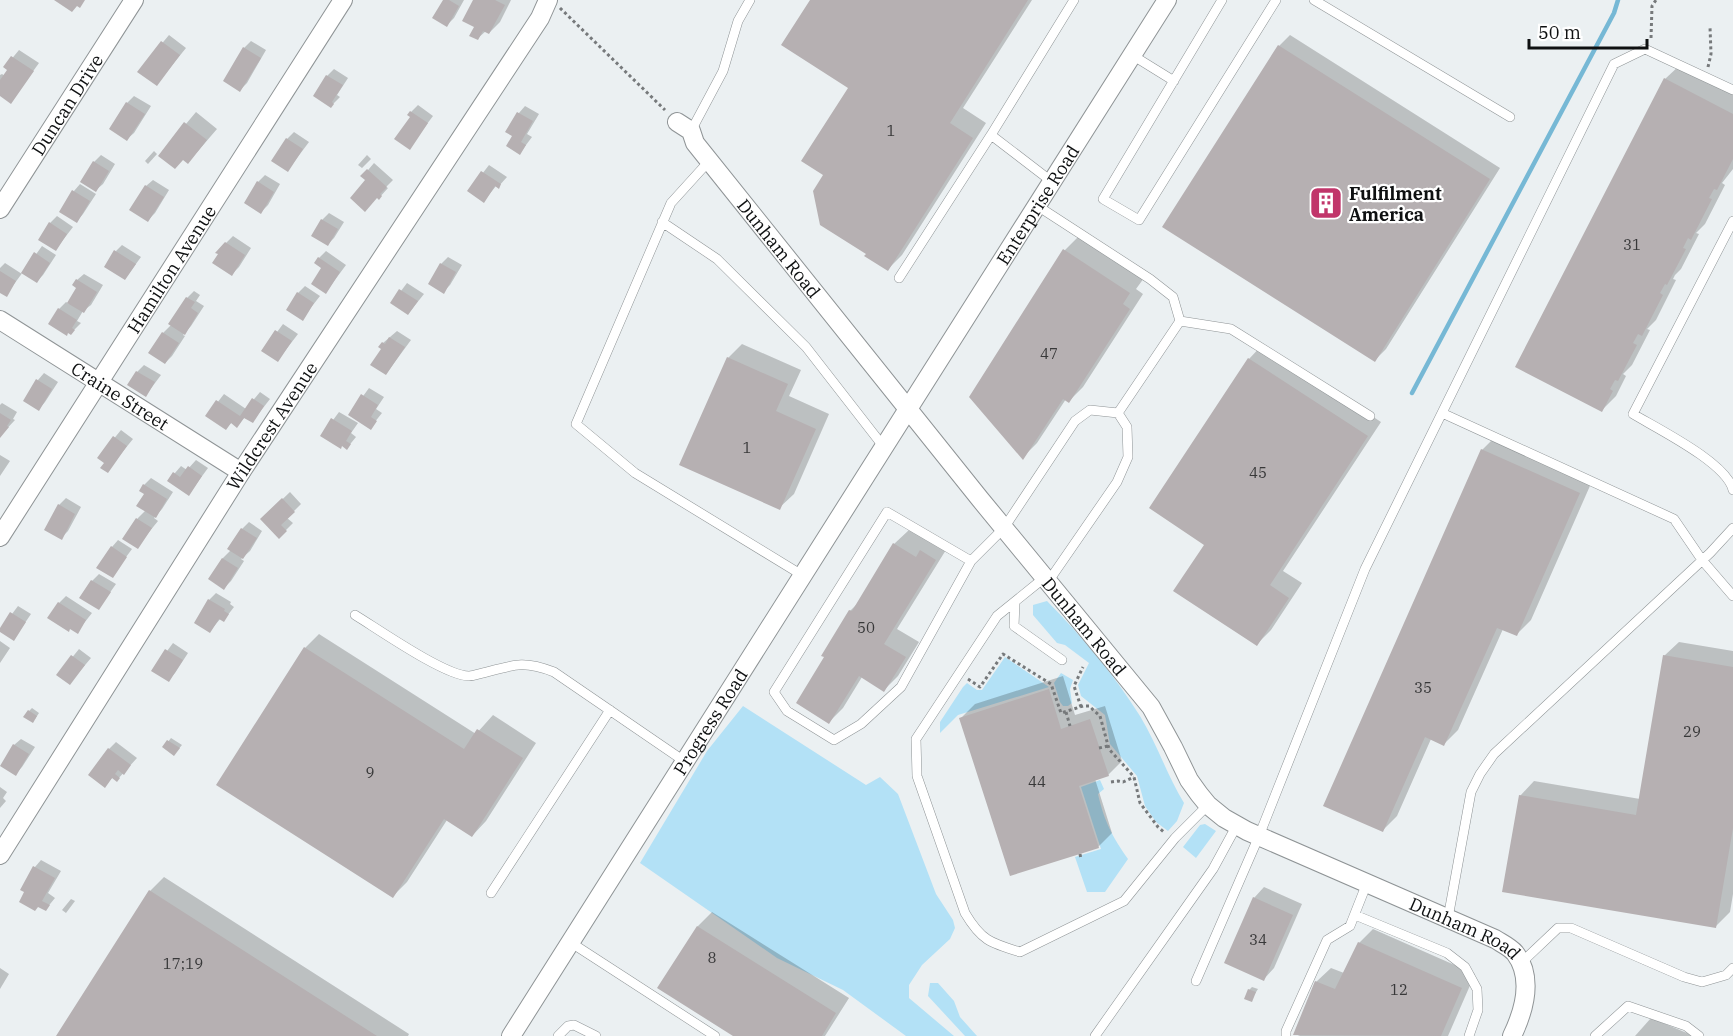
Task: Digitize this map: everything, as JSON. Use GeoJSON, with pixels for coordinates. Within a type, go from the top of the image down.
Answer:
{"type":"FeatureCollection","features":[{"type":"Feature","properties":{"kind":"street","name":"Duncan Drive"},"geometry":{"type":"LineString","coordinates":[[0,209],[134,0]]}},
{"type":"Feature","properties":{"kind":"street","name":"Hamilton Avenue"},"geometry":{"type":"LineString","coordinates":[[0,537],[343,0]]}},
{"type":"Feature","properties":{"kind":"street","name":"Enterprise Road"},"geometry":{"type":"LineString","coordinates":[[907,407],[1167,0]]}},
{"type":"Feature","properties":{"kind":"street","name":"Wildcrest Avenue"},"geometry":{"type":"LineString","coordinates":[[0,855],[242,472],[540,18],[553,3]]}},
{"type":"Feature","properties":{"kind":"street","name":"Dunham Road"},"geometry":{"type":"LineString","coordinates":[[684,127],[1004,528],[1151,707],[1189,780],[1208,805],[1237,825],[1259,836],[1495,939],[1514,952],[1525,978],[1525,998],[1520,1019],[1512,1036]]}},
{"type":"Feature","properties":{"kind":"street","name":"Craine Street"},"geometry":{"type":"LineString","coordinates":[[0,320],[242,472]]}},
{"type":"Feature","properties":{"kind":"street","name":"Progress Road"},"geometry":{"type":"LineString","coordinates":[[511,1036],[907,407]]}},
{"type":"Feature","properties":{"kind":"lane"},"geometry":{"type":"LineString","coordinates":[[684,127],[723,71],[738,21],[750,0]]}},
{"type":"Feature","properties":{"kind":"lane"},"geometry":{"type":"LineString","coordinates":[[899,278],[1074,0]]}},
{"type":"Feature","properties":{"kind":"lane"},"geometry":{"type":"LineString","coordinates":[[1222,0],[1103,199],[1139,220],[1276,0]]}},
{"type":"Feature","properties":{"kind":"lane"},"geometry":{"type":"LineString","coordinates":[[1314,0],[1510,117]]}},
{"type":"Feature","properties":{"kind":"lane"},"geometry":{"type":"LineString","coordinates":[[1196,981],[1259,836],[1365,570],[1614,64],[1645,49],[1733,90]]}},
{"type":"Feature","properties":{"kind":"lane"},"geometry":{"type":"LineString","coordinates":[[1132,55],[1174,81]]}},
{"type":"Feature","properties":{"kind":"lane"},"geometry":{"type":"LineString","coordinates":[[991,135],[1052,181]]}},
{"type":"Feature","properties":{"kind":"lane"},"geometry":{"type":"LineString","coordinates":[[710,160],[670,203],[576,424],[635,473],[802,575]]}},
{"type":"Feature","properties":{"kind":"lane"},"geometry":{"type":"LineString","coordinates":[[1036,205],[1150,279],[1173,297],[1180,321]]}},
{"type":"Feature","properties":{"kind":"lane"},"geometry":{"type":"LineString","coordinates":[[1733,221],[1633,414],[1687,446],[1724,472],[1733,490]]}},
{"type":"Feature","properties":{"kind":"lane"},"geometry":{"type":"LineString","coordinates":[[662,222],[717,259],[806,347],[883,446]]}},
{"type":"Feature","properties":{"kind":"lane"},"geometry":{"type":"LineString","coordinates":[[1118,413],[1180,321]]}},
{"type":"Feature","properties":{"kind":"lane"},"geometry":{"type":"LineString","coordinates":[[1180,321],[1231,329],[1370,416]]}},
{"type":"Feature","properties":{"kind":"lane"},"geometry":{"type":"LineString","coordinates":[[971,561],[887,512],[774,692],[787,711],[834,740],[861,724],[901,687],[971,561],[1004,528],[1075,421],[1090,410],[1118,413]]}},
{"type":"Feature","properties":{"kind":"lane"},"geometry":{"type":"LineString","coordinates":[[1118,413],[1126,428],[1128,457],[1117,482],[1046,580],[998,616],[916,739],[917,776],[965,913],[972,925],[982,937],[998,946],[1020,952],[1124,901],[1175,838],[1208,805]]}},
{"type":"Feature","properties":{"kind":"lane"},"geometry":{"type":"LineString","coordinates":[[1442,413],[1674,519],[1702,560],[1733,596]]}},
{"type":"Feature","properties":{"kind":"lane"},"geometry":{"type":"LineString","coordinates":[[1448,918],[1466,809],[1479,774],[1494,754],[1702,560],[1733,528]]}},
{"type":"Feature","properties":{"kind":"lane"},"geometry":{"type":"LineString","coordinates":[[1015,602],[1014,626],[1062,660]]}},
{"type":"Feature","properties":{"kind":"lane"},"geometry":{"type":"LineString","coordinates":[[355,615],[442,668],[469,676],[514,664],[534,664],[554,672],[684,761]]}},
{"type":"Feature","properties":{"kind":"lane"},"geometry":{"type":"LineString","coordinates":[[491,893],[610,710]]}},
{"type":"Feature","properties":{"kind":"lane"},"geometry":{"type":"LineString","coordinates":[[1095,1036],[1213,869],[1237,825]]}},
{"type":"Feature","properties":{"kind":"lane"},"geometry":{"type":"LineString","coordinates":[[1286,1036],[1286,1031],[1327,940],[1350,926],[1367,883]]}},
{"type":"Feature","properties":{"kind":"lane"},"geometry":{"type":"LineString","coordinates":[[1355,915],[1447,953],[1466,967],[1477,989],[1478,1010],[1469,1036]]}},
{"type":"Feature","properties":{"kind":"lane"},"geometry":{"type":"LineString","coordinates":[[1520,964],[1558,928],[1571,928],[1684,977],[1702,982],[1726,975],[1733,968]]}},
{"type":"Feature","properties":{"kind":"lane"},"geometry":{"type":"LineString","coordinates":[[570,942],[716,1036]]}},
{"type":"Feature","properties":{"kind":"lane"},"geometry":{"type":"LineString","coordinates":[[1595,1036],[1628,1006],[1686,1026],[1698,1036]]}},
{"type":"Feature","properties":{"kind":"lane"},"geometry":{"type":"LineString","coordinates":[[558,1036],[568,1026],[574,1024],[596,1036]]}},
{"type":"Feature","properties":{"kind":"path"},"geometry":{"type":"LineString","coordinates":[[1651,52],[1652,6],[1656,0]]}},
{"type":"Feature","properties":{"kind":"path"},"geometry":{"type":"LineString","coordinates":[[553,3],[684,127]]}},
{"type":"Feature","properties":{"kind":"path"},"geometry":{"type":"LineString","coordinates":[[1705,77],[1711,54],[1710,27]]}},
{"type":"Feature","properties":{"kind":"path"},"geometry":{"type":"LineString","coordinates":[[970,681],[980,687],[1003,654],[1051,684],[1061,713],[1089,706],[1100,716],[1108,746],[1134,777],[1140,803],[1158,827],[1175,838]]}},
{"type":"Feature","properties":{"kind":"path"},"geometry":{"type":"LineString","coordinates":[[1081,707],[1074,686],[1083,667]]}},
{"type":"Feature","properties":{"kind":"path"},"geometry":{"type":"LineString","coordinates":[[1066,712],[1071,726]]}},
{"type":"Feature","properties":{"kind":"path"},"geometry":{"type":"LineString","coordinates":[[1100,748],[1108,746]]}},
{"type":"Feature","properties":{"kind":"path"},"geometry":{"type":"LineString","coordinates":[[1111,782],[1123,782],[1134,777]]}},
{"type":"Feature","properties":{"kind":"path"},"geometry":{"type":"LineString","coordinates":[[1080,854],[1081,860]]}},
{"type":"Feature","properties":{"kind":"shaded area"},"geometry":{"type":"Polygon","coordinates":[[[1047,601],[1108,671],[1146,727],[1184,803],[1177,821],[1168,831],[1156,822],[1145,806],[1137,776],[1110,744],[1105,715],[1081,696],[1078,685],[1089,663],[1065,645],[1057,643],[1033,615],[1033,605],[1047,601]]]}},
{"type":"Feature","properties":{"kind":"shaded area"},"geometry":{"type":"Polygon","coordinates":[[[1005,657],[1049,687],[958,715],[940,733],[940,722],[963,687],[967,683],[977,690],[982,690],[1005,657]]]}},
{"type":"Feature","properties":{"kind":"shaded area"},"geometry":{"type":"Polygon","coordinates":[[[1061,673],[1073,680],[1070,689],[1072,703],[1068,706],[1063,706],[1060,702],[1054,683],[1061,673]]]}},
{"type":"Feature","properties":{"kind":"shaded area"},"geometry":{"type":"Polygon","coordinates":[[[743,706],[866,785],[880,777],[898,794],[936,894],[953,920],[955,928],[950,939],[922,965],[909,985],[909,998],[954,1036],[906,1036],[843,990],[777,958],[640,863],[707,751],[743,706]]]}},
{"type":"Feature","properties":{"kind":"shaded area"},"geometry":{"type":"Polygon","coordinates":[[[1100,780],[1104,789],[1098,794],[1103,812],[1113,835],[1128,859],[1105,892],[1087,892],[1075,857],[1101,849],[1081,787],[1100,780]]]}},
{"type":"Feature","properties":{"kind":"shaded area"},"geometry":{"type":"Polygon","coordinates":[[[1205,824],[1216,831],[1196,858],[1183,847],[1200,825],[1205,824]]]}},
{"type":"Feature","properties":{"kind":"shaded area"},"geometry":{"type":"Polygon","coordinates":[[[930,983],[938,983],[954,1001],[960,1017],[977,1036],[965,1036],[928,996],[930,983]]]}},
{"type":"Feature","properties":{"kind":"building"},"geometry":{"type":"Polygon","coordinates":[[[54,0],[85,0],[80,8],[77,6],[72,12],[54,0]]]}},
{"type":"Feature","properties":{"kind":"building"},"geometry":{"type":"Polygon","coordinates":[[[443,0],[449,0],[459,6],[447,27],[432,18],[443,0]]]}},
{"type":"Feature","properties":{"kind":"building"},"geometry":{"type":"Polygon","coordinates":[[[473,0],[495,0],[505,5],[489,34],[483,31],[478,40],[469,36],[474,27],[462,21],[473,0]]]}},
{"type":"Feature","properties":{"kind":"building"},"geometry":{"type":"Polygon","coordinates":[[[810,0],[1028,0],[950,123],[973,138],[888,271],[820,225],[813,191],[823,175],[801,161],[848,88],[781,45],[810,0]]]}},
{"type":"Feature","properties":{"kind":"building"},"geometry":{"type":"Polygon","coordinates":[[[161,41],[180,55],[157,86],[137,72],[161,41]]]}},
{"type":"Feature","properties":{"kind":"building","name":"Fulfilment America"},"geometry":{"type":"Polygon","coordinates":[[[1278,45],[1490,179],[1375,362],[1162,227],[1278,45]]]}},
{"type":"Feature","properties":{"kind":"building"},"geometry":{"type":"Polygon","coordinates":[[[243,47],[261,58],[240,92],[223,81],[243,47]]]}},
{"type":"Feature","properties":{"kind":"building"},"geometry":{"type":"Polygon","coordinates":[[[11,56],[34,71],[11,104],[0,96],[0,80],[7,70],[3,67],[11,56]]]}},
{"type":"Feature","properties":{"kind":"building"},"geometry":{"type":"Polygon","coordinates":[[[326,75],[343,85],[332,102],[334,104],[331,108],[313,96],[326,75]]]}},
{"type":"Feature","properties":{"kind":"building"},"geometry":{"type":"Polygon","coordinates":[[[1664,78],[1733,114],[1733,159],[1717,190],[1714,189],[1709,198],[1712,199],[1691,240],[1688,238],[1683,248],[1686,249],[1667,285],[1665,284],[1660,293],[1663,295],[1642,336],[1638,334],[1633,343],[1637,345],[1618,381],[1615,380],[1610,389],[1613,391],[1602,412],[1515,367],[1664,78]]]}},
{"type":"Feature","properties":{"kind":"building"},"geometry":{"type":"Polygon","coordinates":[[[126,102],[145,114],[127,141],[109,129],[126,102]]]}},
{"type":"Feature","properties":{"kind":"building"},"geometry":{"type":"Polygon","coordinates":[[[410,111],[428,123],[410,150],[394,139],[410,117],[407,115],[410,111]]]}},
{"type":"Feature","properties":{"kind":"building"},"geometry":{"type":"Polygon","coordinates":[[[517,112],[533,121],[521,142],[526,145],[520,155],[506,146],[512,136],[505,132],[517,112]]]}},
{"type":"Feature","properties":{"kind":"building"},"geometry":{"type":"Polygon","coordinates":[[[184,122],[207,140],[188,164],[183,160],[175,169],[158,156],[184,122]]]}},
{"type":"Feature","properties":{"kind":"building"},"geometry":{"type":"Polygon","coordinates":[[[286,138],[303,149],[288,172],[271,161],[286,138]]]}},
{"type":"Feature","properties":{"kind":"building"},"geometry":{"type":"Polygon","coordinates":[[[93,161],[109,171],[96,192],[80,182],[93,161]]]}},
{"type":"Feature","properties":{"kind":"building"},"geometry":{"type":"Polygon","coordinates":[[[367,169],[387,187],[380,194],[382,196],[379,200],[377,198],[365,212],[350,198],[365,180],[360,176],[367,169]]]}},
{"type":"Feature","properties":{"kind":"building"},"geometry":{"type":"Polygon","coordinates":[[[481,171],[501,184],[499,189],[495,186],[484,203],[467,191],[481,171]]]}},
{"type":"Feature","properties":{"kind":"building"},"geometry":{"type":"Polygon","coordinates":[[[257,181],[274,192],[261,214],[244,203],[257,181]]]}},
{"type":"Feature","properties":{"kind":"building"},"geometry":{"type":"Polygon","coordinates":[[[145,185],[164,197],[148,222],[129,210],[145,185]]]}},
{"type":"Feature","properties":{"kind":"building"},"geometry":{"type":"Polygon","coordinates":[[[72,190],[90,201],[77,223],[59,212],[72,190]]]}},
{"type":"Feature","properties":{"kind":"building"},"geometry":{"type":"Polygon","coordinates":[[[321,219],[338,229],[328,246],[311,236],[321,219]]]}},
{"type":"Feature","properties":{"kind":"building"},"geometry":{"type":"Polygon","coordinates":[[[49,222],[67,234],[56,251],[38,240],[49,222]]]}},
{"type":"Feature","properties":{"kind":"building"},"geometry":{"type":"Polygon","coordinates":[[[225,242],[245,255],[232,276],[212,263],[218,254],[215,253],[225,242]]]}},
{"type":"Feature","properties":{"kind":"building"},"geometry":{"type":"Polygon","coordinates":[[[1063,249],[1130,293],[1123,304],[1130,309],[1069,403],[1063,399],[1023,460],[969,397],[1063,249]]]}},
{"type":"Feature","properties":{"kind":"building"},"geometry":{"type":"Polygon","coordinates":[[[114,250],[136,264],[125,280],[104,267],[114,250]]]}},
{"type":"Feature","properties":{"kind":"building"},"geometry":{"type":"Polygon","coordinates":[[[34,252],[50,263],[37,283],[21,273],[34,252]]]}},
{"type":"Feature","properties":{"kind":"building"},"geometry":{"type":"Polygon","coordinates":[[[318,257],[340,272],[326,294],[311,284],[321,268],[314,263],[318,257]]]}},
{"type":"Feature","properties":{"kind":"building"},"geometry":{"type":"Polygon","coordinates":[[[440,263],[456,272],[444,294],[428,284],[440,263]]]}},
{"type":"Feature","properties":{"kind":"building"},"geometry":{"type":"Polygon","coordinates":[[[0,271],[16,281],[7,297],[0,293],[0,271]]]}},
{"type":"Feature","properties":{"kind":"building"},"geometry":{"type":"Polygon","coordinates":[[[76,279],[97,292],[84,313],[67,303],[76,288],[72,285],[76,279]]]}},
{"type":"Feature","properties":{"kind":"building"},"geometry":{"type":"Polygon","coordinates":[[[399,289],[418,301],[408,315],[390,303],[399,289]]]}},
{"type":"Feature","properties":{"kind":"building"},"geometry":{"type":"Polygon","coordinates":[[[297,292],[314,303],[303,321],[286,310],[297,292]]]}},
{"type":"Feature","properties":{"kind":"building"},"geometry":{"type":"Polygon","coordinates":[[[186,297],[195,302],[191,308],[198,313],[185,335],[168,324],[186,297]]]}},
{"type":"Feature","properties":{"kind":"building"},"geometry":{"type":"Polygon","coordinates":[[[58,308],[77,320],[72,328],[75,330],[71,335],[68,333],[67,336],[48,324],[58,308]]]}},
{"type":"Feature","properties":{"kind":"building"},"geometry":{"type":"Polygon","coordinates":[[[275,330],[292,341],[278,362],[261,351],[275,330]]]}},
{"type":"Feature","properties":{"kind":"building"},"geometry":{"type":"Polygon","coordinates":[[[162,332],[179,343],[165,364],[148,353],[162,332]]]}},
{"type":"Feature","properties":{"kind":"building"},"geometry":{"type":"Polygon","coordinates":[[[389,337],[405,347],[386,375],[370,365],[381,349],[378,347],[382,342],[385,344],[389,337]]]}},
{"type":"Feature","properties":{"kind":"building"},"geometry":{"type":"Polygon","coordinates":[[[727,357],[788,384],[776,411],[816,429],[780,510],[679,465],[727,357]]]}},
{"type":"Feature","properties":{"kind":"building"},"geometry":{"type":"Polygon","coordinates":[[[1248,358],[1368,436],[1270,585],[1289,598],[1257,646],[1173,591],[1204,545],[1149,508],[1248,358]]]}},
{"type":"Feature","properties":{"kind":"building"},"geometry":{"type":"Polygon","coordinates":[[[136,371],[155,382],[146,397],[127,385],[136,371]]]}},
{"type":"Feature","properties":{"kind":"building"},"geometry":{"type":"Polygon","coordinates":[[[36,379],[52,389],[39,411],[23,401],[36,379]]]}},
{"type":"Feature","properties":{"kind":"building"},"geometry":{"type":"Polygon","coordinates":[[[361,394],[378,405],[371,417],[377,421],[371,430],[348,415],[361,394]]]}},
{"type":"Feature","properties":{"kind":"building"},"geometry":{"type":"Polygon","coordinates":[[[252,398],[264,406],[253,423],[244,418],[237,428],[231,423],[226,430],[205,416],[216,400],[240,416],[252,398]]]}},
{"type":"Feature","properties":{"kind":"building"},"geometry":{"type":"Polygon","coordinates":[[[0,413],[11,420],[7,426],[9,427],[0,438],[0,413]]]}},
{"type":"Feature","properties":{"kind":"building"},"geometry":{"type":"Polygon","coordinates":[[[331,418],[352,431],[346,441],[351,444],[347,450],[342,446],[341,449],[320,436],[331,418]]]}},
{"type":"Feature","properties":{"kind":"building"},"geometry":{"type":"Polygon","coordinates":[[[113,436],[127,446],[108,473],[100,468],[104,463],[97,458],[113,436]]]}},
{"type":"Feature","properties":{"kind":"building"},"geometry":{"type":"Polygon","coordinates":[[[1481,449],[1580,493],[1517,636],[1497,628],[1444,746],[1425,737],[1383,832],[1323,806],[1481,449]]]}},
{"type":"Feature","properties":{"kind":"building"},"geometry":{"type":"Polygon","coordinates":[[[188,466],[202,476],[189,496],[167,481],[173,472],[180,477],[188,466]]]}},
{"type":"Feature","properties":{"kind":"building"},"geometry":{"type":"Polygon","coordinates":[[[143,484],[167,499],[156,518],[136,506],[144,494],[139,491],[143,484]]]}},
{"type":"Feature","properties":{"kind":"building"},"geometry":{"type":"Polygon","coordinates":[[[282,498],[295,512],[281,525],[287,531],[279,539],[260,519],[282,498]]]}},
{"type":"Feature","properties":{"kind":"building"},"geometry":{"type":"Polygon","coordinates":[[[58,504],[75,514],[62,540],[44,530],[58,504]]]}},
{"type":"Feature","properties":{"kind":"building"},"geometry":{"type":"Polygon","coordinates":[[[136,518],[152,528],[138,549],[122,539],[136,518]]]}},
{"type":"Feature","properties":{"kind":"building"},"geometry":{"type":"Polygon","coordinates":[[[241,528],[257,538],[243,559],[227,549],[241,528]]]}},
{"type":"Feature","properties":{"kind":"building"},"geometry":{"type":"Polygon","coordinates":[[[893,543],[916,557],[920,550],[936,560],[884,644],[906,657],[884,692],[859,676],[829,724],[796,703],[824,657],[821,656],[849,610],[852,611],[893,543]]]}},
{"type":"Feature","properties":{"kind":"building"},"geometry":{"type":"Polygon","coordinates":[[[111,546],[127,557],[113,578],[96,568],[111,546]]]}},
{"type":"Feature","properties":{"kind":"building"},"geometry":{"type":"Polygon","coordinates":[[[222,558],[238,568],[224,590],[208,579],[222,558]]]}},
{"type":"Feature","properties":{"kind":"building"},"geometry":{"type":"Polygon","coordinates":[[[91,580],[111,592],[99,610],[79,598],[91,580]]]}},
{"type":"Feature","properties":{"kind":"building"},"geometry":{"type":"Polygon","coordinates":[[[208,599],[229,614],[224,622],[219,619],[210,633],[194,623],[208,599]]]}},
{"type":"Feature","properties":{"kind":"building"},"geometry":{"type":"Polygon","coordinates":[[[58,602],[86,620],[78,634],[70,629],[69,632],[47,618],[58,602]]]}},
{"type":"Feature","properties":{"kind":"building"},"geometry":{"type":"Polygon","coordinates":[[[10,612],[26,622],[14,641],[0,632],[10,612]]]}},
{"type":"Feature","properties":{"kind":"building"},"geometry":{"type":"Polygon","coordinates":[[[304,647],[464,749],[477,729],[523,758],[472,837],[444,819],[393,898],[216,785],[304,647]]]}},
{"type":"Feature","properties":{"kind":"building"},"geometry":{"type":"Polygon","coordinates":[[[165,649],[183,660],[169,682],[151,671],[165,649]]]}},
{"type":"Feature","properties":{"kind":"building"},"geometry":{"type":"Polygon","coordinates":[[[71,655],[85,665],[70,685],[56,675],[71,655]]]}},
{"type":"Feature","properties":{"kind":"building"},"geometry":{"type":"Polygon","coordinates":[[[1663,655],[1733,667],[1733,828],[1716,928],[1502,892],[1519,795],[1636,815],[1663,655]]]}},
{"type":"Feature","properties":{"kind":"building"},"geometry":{"type":"Polygon","coordinates":[[[1049,689],[1061,729],[1090,719],[1109,776],[1079,786],[1099,848],[1010,876],[959,718],[1049,689]]]}},
{"type":"Feature","properties":{"kind":"building"},"geometry":{"type":"Polygon","coordinates":[[[28,710],[37,716],[33,723],[23,717],[28,710]]]}},
{"type":"Feature","properties":{"kind":"building"},"geometry":{"type":"Polygon","coordinates":[[[167,740],[180,748],[174,756],[162,747],[167,740]]]}},
{"type":"Feature","properties":{"kind":"building"},"geometry":{"type":"Polygon","coordinates":[[[13,744],[29,754],[16,776],[0,766],[13,744]]]}},
{"type":"Feature","properties":{"kind":"building"},"geometry":{"type":"Polygon","coordinates":[[[108,748],[131,765],[124,775],[118,770],[115,774],[120,778],[117,782],[112,778],[105,788],[88,775],[108,748]]]}},
{"type":"Feature","properties":{"kind":"building"},"geometry":{"type":"Polygon","coordinates":[[[33,866],[55,878],[42,901],[50,905],[46,911],[38,907],[35,911],[19,902],[24,892],[20,890],[33,866]]]}},
{"type":"Feature","properties":{"kind":"building"},"geometry":{"type":"Polygon","coordinates":[[[149,890],[377,1036],[56,1036],[149,890]]]}},
{"type":"Feature","properties":{"kind":"building"},"geometry":{"type":"Polygon","coordinates":[[[1253,897],[1293,915],[1264,981],[1224,963],[1253,897]]]}},
{"type":"Feature","properties":{"kind":"building"},"geometry":{"type":"Polygon","coordinates":[[[697,926],[836,1013],[822,1036],[733,1036],[657,988],[697,926]]]}},
{"type":"Feature","properties":{"kind":"building"},"geometry":{"type":"Polygon","coordinates":[[[1358,942],[1462,988],[1441,1036],[1293,1035],[1315,981],[1335,989],[1358,942]]]}},
{"type":"Feature","properties":{"kind":"building"},"geometry":{"type":"Polygon","coordinates":[[[1248,989],[1256,992],[1252,1002],[1244,999],[1248,989]]]}},
{"type":"Feature","properties":{"kind":"waterway"},"geometry":{"type":"LineString","coordinates":[[1412,393],[1614,13],[1618,0]]}},
{"type":"Feature","properties":{"kind":"place","name":"Fulfilment America"},"geometry":{"type":"Point","coordinates":[1326,203]}}]}
